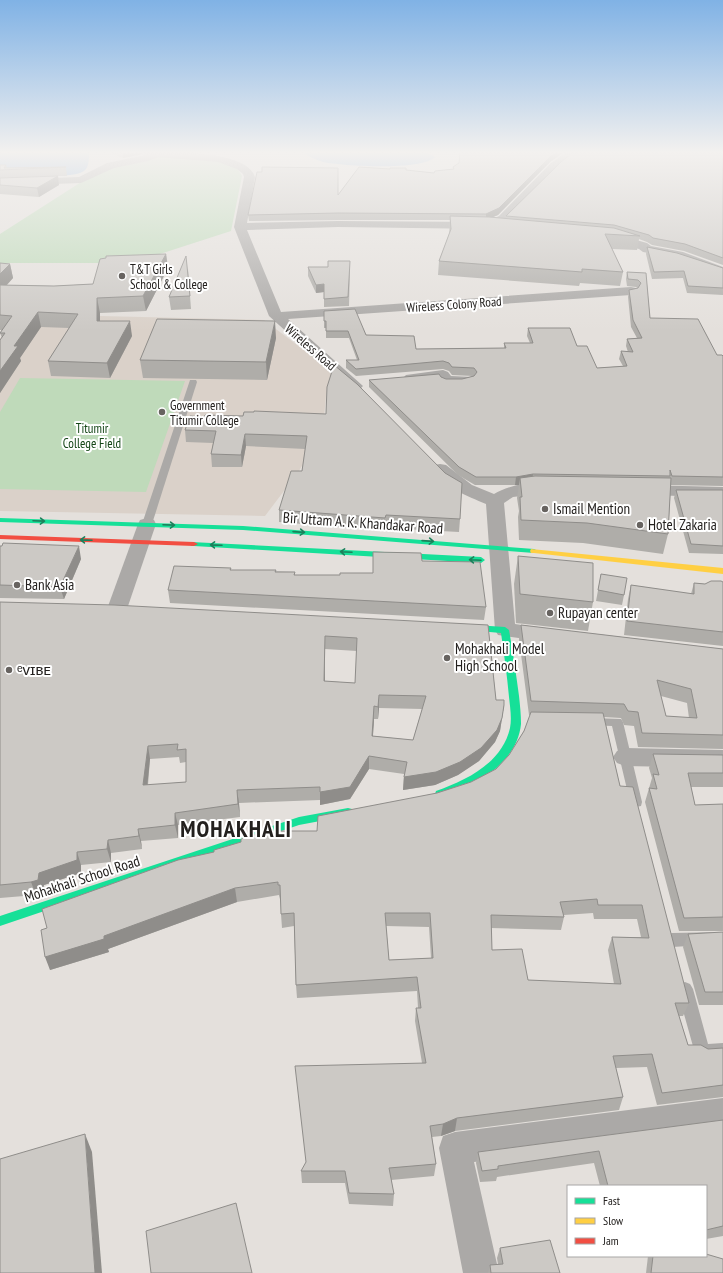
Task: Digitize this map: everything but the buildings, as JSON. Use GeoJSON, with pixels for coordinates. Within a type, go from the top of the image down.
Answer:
{"type":"FeatureCollection","features":[{"type":"Feature","properties":{"kind":"main road","name":"Bir Uttam A. K. Khandakar Road"},"geometry":{"type":"LineString","coordinates":[[0,520],[219,526],[502,557]]}},
{"type":"Feature","properties":{"kind":"main road","name":"Bir Uttam A. K. Khandakar Road"},"geometry":{"type":"LineString","coordinates":[[0,537],[502,557],[723,571]]}},
{"type":"Feature","properties":{"kind":"main road"},"geometry":{"type":"LineString","coordinates":[[434,796],[460,788],[484,775],[497,761],[509,744],[515,730],[511,671],[505,630],[449,627]]}},
{"type":"Feature","properties":{"kind":"main road","name":"Mohakhali School Road"},"geometry":{"type":"LineString","coordinates":[[0,921],[300,821],[358,810]]}},
{"type":"Feature","properties":{"kind":"street"},"geometry":{"type":"LineString","coordinates":[[243,212],[240,227],[338,224],[488,226],[512,228]]}},
{"type":"Feature","properties":{"kind":"street"},"geometry":{"type":"LineString","coordinates":[[488,226],[503,218],[509,212]]}},
{"type":"Feature","properties":{"kind":"street","name":"Wireless Road"},"geometry":{"type":"LineString","coordinates":[[240,227],[276,316],[368,398]]}},
{"type":"Feature","properties":{"kind":"street"},"geometry":{"type":"LineString","coordinates":[[599,235],[613,237],[643,246],[647,249],[680,255],[723,271]]}},
{"type":"Feature","properties":{"kind":"street","name":"Wireless Colony Road"},"geometry":{"type":"LineString","coordinates":[[276,316],[632,291]]}},
{"type":"Feature","properties":{"kind":"street"},"geometry":{"type":"LineString","coordinates":[[398,379],[443,375],[447,381],[467,380]]}},
{"type":"Feature","properties":{"kind":"street"},"geometry":{"type":"LineString","coordinates":[[352,383],[367,382]]}},
{"type":"Feature","properties":{"kind":"street"},"geometry":{"type":"LineString","coordinates":[[432,461],[451,480],[463,488],[495,502]]}},
{"type":"Feature","properties":{"kind":"street"},"geometry":{"type":"LineString","coordinates":[[495,502],[508,493],[532,489],[562,488]]}},
{"type":"Feature","properties":{"kind":"street"},"geometry":{"type":"LineString","coordinates":[[624,490],[723,492]]}},
{"type":"Feature","properties":{"kind":"street"},"geometry":{"type":"LineString","coordinates":[[495,502],[502,557],[505,630],[569,638]]}},
{"type":"Feature","properties":{"kind":"street"},"geometry":{"type":"LineString","coordinates":[[117,609],[147,524]]}},
{"type":"Feature","properties":{"kind":"street"},"geometry":{"type":"LineString","coordinates":[[625,757],[723,759]]}},
{"type":"Feature","properties":{"kind":"street"},"geometry":{"type":"LineString","coordinates":[[481,1273],[455,1148],[723,1114]]}},
{"type":"Feature","properties":{"kind":"lane"},"geometry":{"type":"LineString","coordinates":[[147,524],[193,382]]}},
{"type":"Feature","properties":{"kind":"lane"},"geometry":{"type":"LineString","coordinates":[[515,720],[531,720]]}},
{"type":"Feature","properties":{"kind":"lane"},"geometry":{"type":"LineString","coordinates":[[578,722],[616,722],[640,818]]}},
{"type":"Feature","properties":{"kind":"lane"},"geometry":{"type":"LineString","coordinates":[[668,925],[676,955]]}},
{"type":"Feature","properties":{"kind":"lane"},"geometry":{"type":"LineString","coordinates":[[672,940],[723,938]]}},
{"type":"Feature","properties":{"kind":"lane"},"geometry":{"type":"LineString","coordinates":[[682,977],[702,1052],[723,1052]]}},
{"type":"Feature","properties":{"kind":"shaded area","name":"Government Titumir College"},"geometry":{"type":"Polygon","coordinates":[[[17,314],[264,320],[334,373],[326,396],[323,428],[299,471],[265,516],[0,511],[0,339],[17,314]]]}},
{"type":"Feature","properties":{"kind":"green space"},"geometry":{"type":"Polygon","coordinates":[[[34,212],[235,212],[231,231],[132,263],[0,263],[0,234],[34,212]]]}},
{"type":"Feature","properties":{"kind":"green space","name":"Titumir College Field"},"geometry":{"type":"Polygon","coordinates":[[[20,378],[185,381],[146,492],[0,489],[0,412],[20,378]]]}},
{"type":"Feature","properties":{"kind":"traffic: fast"},"geometry":{"type":"LineString","coordinates":[[0,520],[243,528],[534,551]]}},
{"type":"Feature","properties":{"kind":"traffic: fast"},"geometry":{"type":"LineString","coordinates":[[194,544],[481,560]]}},
{"type":"Feature","properties":{"kind":"traffic: fast"},"geometry":{"type":"LineString","coordinates":[[440,794],[452,790],[476,778],[496,762],[511,741],[516,724],[516,712],[505,630],[459,627]]}},
{"type":"Feature","properties":{"kind":"traffic: fast"},"geometry":{"type":"LineString","coordinates":[[0,921],[299,821],[348,812]]}},
{"type":"Feature","properties":{"kind":"traffic: slow"},"geometry":{"type":"LineString","coordinates":[[534,551],[723,571]]}},
{"type":"Feature","properties":{"kind":"traffic: jam"},"geometry":{"type":"LineString","coordinates":[[0,537],[194,544]]}},
{"type":"Feature","properties":{"kind":"place","name":"T&T Girls School & College"},"geometry":{"type":"Point","coordinates":[122,276]}},
{"type":"Feature","properties":{"kind":"place","name":"Government Titumir College"},"geometry":{"type":"Point","coordinates":[162,412]}},
{"type":"Feature","properties":{"kind":"place","name":"Ismail Mention"},"geometry":{"type":"Point","coordinates":[545,509]}},
{"type":"Feature","properties":{"kind":"place","name":"Hotel Zakaria"},"geometry":{"type":"Point","coordinates":[640,525]}},
{"type":"Feature","properties":{"kind":"place","name":"Bank Asia"},"geometry":{"type":"Point","coordinates":[17,585]}},
{"type":"Feature","properties":{"kind":"place","name":"Rupayan center"},"geometry":{"type":"Point","coordinates":[550,613]}},
{"type":"Feature","properties":{"kind":"place","name":"Mohakhali Model High School"},"geometry":{"type":"Point","coordinates":[447,658]}},
{"type":"Feature","properties":{"kind":"place","name":"ᵉᴠɪʙᴇ"},"geometry":{"type":"Point","coordinates":[9,670]}},
{"type":"Feature","properties":{"kind":"district","name":"MOHAKHALI"},"geometry":{"type":"Point","coordinates":[236,829]}}]}
